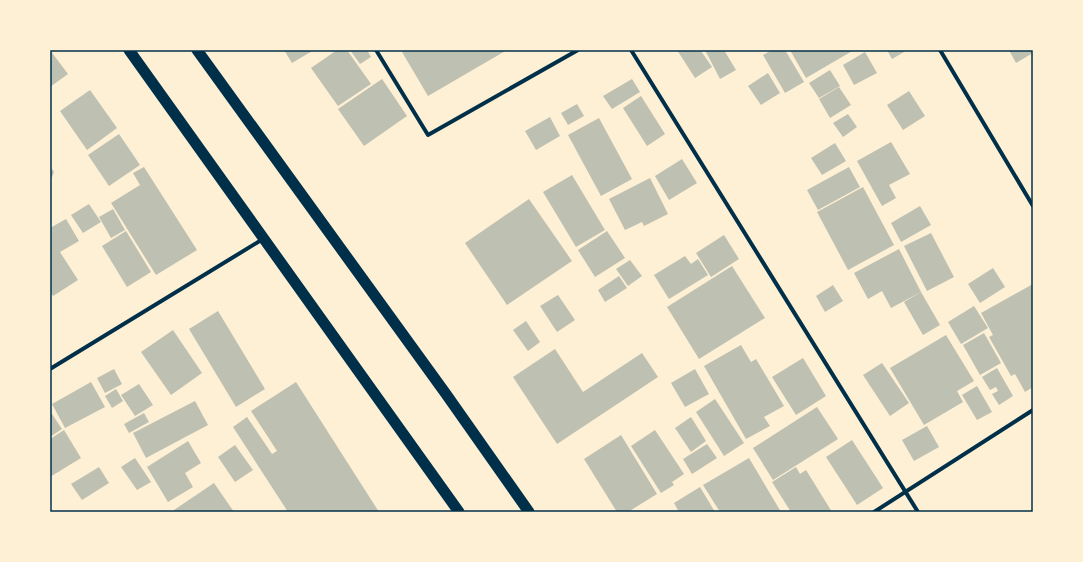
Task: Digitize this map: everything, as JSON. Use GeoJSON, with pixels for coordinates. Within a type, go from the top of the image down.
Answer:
{"type":"FeatureCollection","features":[{"type":"Feature","properties":{"kind":"highway"},"geometry":{"type":"LineString","coordinates":[[129,50],[459,512]]}},
{"type":"Feature","properties":{"kind":"highway"},"geometry":{"type":"LineString","coordinates":[[197,50],[446,394],[529,512]]}},
{"type":"Feature","properties":{"kind":"street"},"geometry":{"type":"LineString","coordinates":[[376,50],[428,135],[578,50]]}},
{"type":"Feature","properties":{"kind":"street"},"geometry":{"type":"LineString","coordinates":[[631,50],[918,512]]}},
{"type":"Feature","properties":{"kind":"street"},"geometry":{"type":"LineString","coordinates":[[940,50],[1033,206]]}},
{"type":"Feature","properties":{"kind":"street"},"geometry":{"type":"LineString","coordinates":[[50,369],[264,239]]}},
{"type":"Feature","properties":{"kind":"street"},"geometry":{"type":"LineString","coordinates":[[874,512],[1033,410]]}},
{"type":"Feature","properties":{"kind":"building"},"geometry":{"type":"Polygon","coordinates":[[[50,50],[68,74],[50,87],[50,50]]]}},
{"type":"Feature","properties":{"kind":"building"},"geometry":{"type":"Polygon","coordinates":[[[284,50],[314,50],[292,63],[284,50]]]}},
{"type":"Feature","properties":{"kind":"building"},"geometry":{"type":"Polygon","coordinates":[[[337,50],[347,50],[371,84],[338,106],[311,68],[337,50]]]}},
{"type":"Feature","properties":{"kind":"building"},"geometry":{"type":"Polygon","coordinates":[[[350,50],[367,50],[371,57],[360,64],[350,50]]]}},
{"type":"Feature","properties":{"kind":"building"},"geometry":{"type":"Polygon","coordinates":[[[406,50],[507,50],[428,96],[402,52],[406,50]]]}},
{"type":"Feature","properties":{"kind":"building"},"geometry":{"type":"Polygon","coordinates":[[[677,50],[703,50],[701,51],[712,67],[695,78],[677,50]]]}},
{"type":"Feature","properties":{"kind":"building"},"geometry":{"type":"Polygon","coordinates":[[[705,50],[724,50],[736,70],[720,79],[705,50]]]}},
{"type":"Feature","properties":{"kind":"building"},"geometry":{"type":"Polygon","coordinates":[[[772,50],[785,50],[804,82],[785,93],[763,55],[772,50]]]}},
{"type":"Feature","properties":{"kind":"building"},"geometry":{"type":"Polygon","coordinates":[[[790,50],[854,50],[806,78],[790,50]]]}},
{"type":"Feature","properties":{"kind":"building"},"geometry":{"type":"Polygon","coordinates":[[[887,50],[903,50],[904,52],[892,59],[887,50]]]}},
{"type":"Feature","properties":{"kind":"building"},"geometry":{"type":"Polygon","coordinates":[[[1009,50],[1033,50],[1033,53],[1016,63],[1009,50]]]}},
{"type":"Feature","properties":{"kind":"building"},"geometry":{"type":"Polygon","coordinates":[[[865,52],[877,73],[854,85],[843,65],[865,52]]]}},
{"type":"Feature","properties":{"kind":"building"},"geometry":{"type":"Polygon","coordinates":[[[830,70],[840,86],[819,98],[809,83],[830,70]]]}},
{"type":"Feature","properties":{"kind":"building"},"geometry":{"type":"Polygon","coordinates":[[[768,73],[780,93],[761,105],[748,86],[768,73]]]}},
{"type":"Feature","properties":{"kind":"building"},"geometry":{"type":"Polygon","coordinates":[[[382,79],[407,116],[364,146],[338,109],[382,79]]]}},
{"type":"Feature","properties":{"kind":"building"},"geometry":{"type":"Polygon","coordinates":[[[632,79],[640,92],[612,109],[603,96],[632,79]]]}},
{"type":"Feature","properties":{"kind":"building"},"geometry":{"type":"Polygon","coordinates":[[[839,87],[851,105],[830,118],[819,99],[839,87]]]}},
{"type":"Feature","properties":{"kind":"building"},"geometry":{"type":"Polygon","coordinates":[[[90,90],[117,128],[87,150],[60,111],[90,90]]]}},
{"type":"Feature","properties":{"kind":"building"},"geometry":{"type":"Polygon","coordinates":[[[909,91],[925,116],[903,130],[887,105],[909,91]]]}},
{"type":"Feature","properties":{"kind":"building"},"geometry":{"type":"Polygon","coordinates":[[[641,96],[665,134],[647,146],[623,108],[641,96]]]}},
{"type":"Feature","properties":{"kind":"building"},"geometry":{"type":"Polygon","coordinates":[[[577,104],[584,116],[568,125],[561,113],[577,104]]]}},
{"type":"Feature","properties":{"kind":"building"},"geometry":{"type":"Polygon","coordinates":[[[848,114],[857,127],[843,137],[833,123],[848,114]]]}},
{"type":"Feature","properties":{"kind":"building"},"geometry":{"type":"Polygon","coordinates":[[[550,117],[560,136],[536,150],[525,131],[550,117]]]}},
{"type":"Feature","properties":{"kind":"building"},"geometry":{"type":"Polygon","coordinates":[[[599,118],[632,179],[601,196],[568,135],[599,118]]]}},
{"type":"Feature","properties":{"kind":"building"},"geometry":{"type":"Polygon","coordinates":[[[119,134],[140,165],[109,186],[88,155],[119,134]]]}},
{"type":"Feature","properties":{"kind":"building"},"geometry":{"type":"Polygon","coordinates":[[[891,142],[910,174],[889,185],[896,198],[882,206],[857,161],[891,142]]]}},
{"type":"Feature","properties":{"kind":"building"},"geometry":{"type":"Polygon","coordinates":[[[835,143],[846,161],[822,175],[811,158],[835,143]]]}},
{"type":"Feature","properties":{"kind":"building"},"geometry":{"type":"Polygon","coordinates":[[[682,159],[697,183],[669,200],[655,176],[682,159]]]}},
{"type":"Feature","properties":{"kind":"building"},"geometry":{"type":"Polygon","coordinates":[[[50,166],[54,172],[50,182],[50,166]]]}},
{"type":"Feature","properties":{"kind":"building"},"geometry":{"type":"Polygon","coordinates":[[[144,167],[197,250],[156,275],[111,203],[140,185],[133,173],[144,167]]]}},
{"type":"Feature","properties":{"kind":"building"},"geometry":{"type":"Polygon","coordinates":[[[849,167],[860,187],[818,210],[807,190],[849,167]]]}},
{"type":"Feature","properties":{"kind":"building"},"geometry":{"type":"Polygon","coordinates":[[[572,175],[605,230],[576,247],[543,192],[572,175]]]}},
{"type":"Feature","properties":{"kind":"building"},"geometry":{"type":"Polygon","coordinates":[[[650,178],[668,214],[644,226],[642,222],[625,230],[609,199],[650,178]]]}},
{"type":"Feature","properties":{"kind":"building"},"geometry":{"type":"Polygon","coordinates":[[[863,187],[894,245],[848,270],[817,212],[863,187]]]}},
{"type":"Feature","properties":{"kind":"building"},"geometry":{"type":"Polygon","coordinates":[[[529,199],[572,261],[507,305],[465,243],[529,199]]]}},
{"type":"Feature","properties":{"kind":"building"},"geometry":{"type":"Polygon","coordinates":[[[89,204],[101,222],[83,233],[71,215],[89,204]]]}},
{"type":"Feature","properties":{"kind":"building"},"geometry":{"type":"Polygon","coordinates":[[[920,206],[931,225],[901,242],[891,223],[920,206]]]}},
{"type":"Feature","properties":{"kind":"building"},"geometry":{"type":"Polygon","coordinates":[[[113,209],[125,230],[111,238],[99,217],[113,209]]]}},
{"type":"Feature","properties":{"kind":"building"},"geometry":{"type":"Polygon","coordinates":[[[66,219],[79,241],[60,252],[78,280],[53,296],[50,291],[50,228],[66,219]]]}},
{"type":"Feature","properties":{"kind":"building"},"geometry":{"type":"Polygon","coordinates":[[[126,231],[151,272],[127,287],[102,246],[126,231]]]}},
{"type":"Feature","properties":{"kind":"building"},"geometry":{"type":"Polygon","coordinates":[[[607,231],[625,258],[595,277],[578,250],[607,231]]]}},
{"type":"Feature","properties":{"kind":"building"},"geometry":{"type":"Polygon","coordinates":[[[931,233],[954,277],[927,291],[904,246],[931,233]]]}},
{"type":"Feature","properties":{"kind":"building"},"geometry":{"type":"Polygon","coordinates":[[[724,235],[739,259],[711,277],[696,253],[724,235]]]}},
{"type":"Feature","properties":{"kind":"building"},"geometry":{"type":"Polygon","coordinates":[[[899,249],[921,292],[891,308],[882,291],[868,299],[854,273],[899,249]]]}},
{"type":"Feature","properties":{"kind":"building"},"geometry":{"type":"Polygon","coordinates":[[[685,256],[691,264],[698,259],[708,275],[669,299],[654,275],[685,256]]]}},
{"type":"Feature","properties":{"kind":"building"},"geometry":{"type":"Polygon","coordinates":[[[630,260],[642,276],[628,286],[616,269],[630,260]]]}},
{"type":"Feature","properties":{"kind":"building"},"geometry":{"type":"Polygon","coordinates":[[[732,266],[765,318],[699,359],[667,307],[732,266]]]}},
{"type":"Feature","properties":{"kind":"building"},"geometry":{"type":"Polygon","coordinates":[[[993,268],[1005,287],[980,303],[968,284],[993,268]]]}},
{"type":"Feature","properties":{"kind":"building"},"geometry":{"type":"Polygon","coordinates":[[[619,276],[627,288],[605,302],[598,290],[619,276]]]}},
{"type":"Feature","properties":{"kind":"building"},"geometry":{"type":"Polygon","coordinates":[[[1033,284],[1033,387],[1025,392],[1015,374],[1011,376],[989,337],[993,335],[981,313],[1033,284]]]}},
{"type":"Feature","properties":{"kind":"building"},"geometry":{"type":"Polygon","coordinates":[[[833,285],[843,301],[825,312],[816,296],[833,285]]]}},
{"type":"Feature","properties":{"kind":"building"},"geometry":{"type":"Polygon","coordinates":[[[921,292],[940,325],[923,335],[904,302],[921,292]]]}},
{"type":"Feature","properties":{"kind":"building"},"geometry":{"type":"Polygon","coordinates":[[[558,295],[575,320],[557,332],[540,306],[558,295]]]}},
{"type":"Feature","properties":{"kind":"building"},"geometry":{"type":"Polygon","coordinates":[[[974,306],[988,328],[961,344],[948,322],[974,306]]]}},
{"type":"Feature","properties":{"kind":"building"},"geometry":{"type":"Polygon","coordinates":[[[218,311],[265,389],[236,407],[189,329],[218,311]]]}},
{"type":"Feature","properties":{"kind":"building"},"geometry":{"type":"Polygon","coordinates":[[[526,321],[540,342],[528,351],[513,330],[526,321]]]}},
{"type":"Feature","properties":{"kind":"building"},"geometry":{"type":"Polygon","coordinates":[[[173,330],[202,373],[171,395],[141,352],[173,330]]]}},
{"type":"Feature","properties":{"kind":"building"},"geometry":{"type":"Polygon","coordinates":[[[984,333],[1001,363],[980,375],[963,345],[984,333]]]}},
{"type":"Feature","properties":{"kind":"building"},"geometry":{"type":"Polygon","coordinates":[[[946,335],[974,381],[957,391],[963,402],[924,425],[890,368],[946,335]]]}},
{"type":"Feature","properties":{"kind":"building"},"geometry":{"type":"Polygon","coordinates":[[[741,345],[751,362],[756,359],[784,406],[764,417],[770,426],[746,439],[704,366],[741,345]]]}},
{"type":"Feature","properties":{"kind":"building"},"geometry":{"type":"Polygon","coordinates":[[[555,349],[583,392],[642,353],[658,377],[557,444],[513,377],[555,349]]]}},
{"type":"Feature","properties":{"kind":"building"},"geometry":{"type":"Polygon","coordinates":[[[803,358],[826,396],[796,415],[772,377],[803,358]]]}},
{"type":"Feature","properties":{"kind":"building"},"geometry":{"type":"Polygon","coordinates":[[[882,363],[909,403],[890,416],[863,375],[882,363]]]}},
{"type":"Feature","properties":{"kind":"building"},"geometry":{"type":"Polygon","coordinates":[[[997,368],[1013,396],[999,405],[992,394],[998,391],[996,387],[990,390],[982,377],[997,368]]]}},
{"type":"Feature","properties":{"kind":"building"},"geometry":{"type":"Polygon","coordinates":[[[114,369],[122,384],[105,393],[97,378],[114,369]]]}},
{"type":"Feature","properties":{"kind":"building"},"geometry":{"type":"Polygon","coordinates":[[[695,369],[709,394],[685,407],[671,383],[695,369]]]}},
{"type":"Feature","properties":{"kind":"building"},"geometry":{"type":"Polygon","coordinates":[[[91,382],[105,407],[65,428],[52,404],[91,382]]]}},
{"type":"Feature","properties":{"kind":"building"},"geometry":{"type":"Polygon","coordinates":[[[296,382],[379,512],[288,512],[233,427],[247,417],[272,454],[277,451],[251,411],[296,382]]]}},
{"type":"Feature","properties":{"kind":"building"},"geometry":{"type":"Polygon","coordinates":[[[139,384],[153,405],[135,416],[121,395],[139,384]]]}},
{"type":"Feature","properties":{"kind":"building"},"geometry":{"type":"Polygon","coordinates":[[[977,386],[992,412],[977,420],[962,395],[977,386]]]}},
{"type":"Feature","properties":{"kind":"building"},"geometry":{"type":"Polygon","coordinates":[[[116,389],[123,401],[112,408],[105,396],[116,389]]]}},
{"type":"Feature","properties":{"kind":"building"},"geometry":{"type":"Polygon","coordinates":[[[715,399],[744,443],[724,456],[696,412],[715,399]]]}},
{"type":"Feature","properties":{"kind":"building"},"geometry":{"type":"Polygon","coordinates":[[[195,401],[208,425],[146,458],[133,433],[195,401]]]}},
{"type":"Feature","properties":{"kind":"building"},"geometry":{"type":"Polygon","coordinates":[[[817,407],[838,439],[773,480],[753,448],[817,407]]]}},
{"type":"Feature","properties":{"kind":"building"},"geometry":{"type":"Polygon","coordinates":[[[144,413],[149,422],[129,433],[124,424],[144,413]]]}},
{"type":"Feature","properties":{"kind":"building"},"geometry":{"type":"Polygon","coordinates":[[[52,414],[62,429],[50,437],[50,415],[52,414]]]}},
{"type":"Feature","properties":{"kind":"building"},"geometry":{"type":"Polygon","coordinates":[[[691,417],[706,441],[691,452],[675,428],[691,417]]]}},
{"type":"Feature","properties":{"kind":"building"},"geometry":{"type":"Polygon","coordinates":[[[927,426],[939,447],[914,461],[902,440],[927,426]]]}},
{"type":"Feature","properties":{"kind":"building"},"geometry":{"type":"Polygon","coordinates":[[[64,430],[81,458],[50,477],[50,439],[64,430]]]}},
{"type":"Feature","properties":{"kind":"building"},"geometry":{"type":"Polygon","coordinates":[[[655,430],[684,474],[672,482],[674,485],[661,493],[631,446],[655,430]]]}},
{"type":"Feature","properties":{"kind":"building"},"geometry":{"type":"Polygon","coordinates":[[[621,435],[657,494],[628,512],[617,512],[584,459],[621,435]]]}},
{"type":"Feature","properties":{"kind":"building"},"geometry":{"type":"Polygon","coordinates":[[[852,440],[883,488],[857,505],[826,457],[852,440]]]}},
{"type":"Feature","properties":{"kind":"building"},"geometry":{"type":"Polygon","coordinates":[[[188,441],[201,463],[185,473],[193,487],[168,502],[147,467],[188,441]]]}},
{"type":"Feature","properties":{"kind":"building"},"geometry":{"type":"Polygon","coordinates":[[[707,444],[717,458],[692,474],[683,459],[707,444]]]}},
{"type":"Feature","properties":{"kind":"building"},"geometry":{"type":"Polygon","coordinates":[[[235,445],[253,470],[235,482],[218,457],[235,445]]]}},
{"type":"Feature","properties":{"kind":"building"},"geometry":{"type":"Polygon","coordinates":[[[135,458],[151,482],[137,490],[121,467],[135,458]]]}},
{"type":"Feature","properties":{"kind":"building"},"geometry":{"type":"Polygon","coordinates":[[[749,458],[781,512],[720,512],[703,485],[749,458]]]}},
{"type":"Feature","properties":{"kind":"building"},"geometry":{"type":"Polygon","coordinates":[[[99,467],[109,483],[82,500],[71,484],[99,467]]]}},
{"type":"Feature","properties":{"kind":"building"},"geometry":{"type":"Polygon","coordinates":[[[796,467],[800,474],[806,470],[832,512],[791,512],[772,482],[796,467]]]}},
{"type":"Feature","properties":{"kind":"building"},"geometry":{"type":"Polygon","coordinates":[[[214,483],[234,512],[175,512],[174,510],[214,483]]]}},
{"type":"Feature","properties":{"kind":"building"},"geometry":{"type":"Polygon","coordinates":[[[700,487],[715,512],[679,512],[674,503],[700,487]]]}}]}
